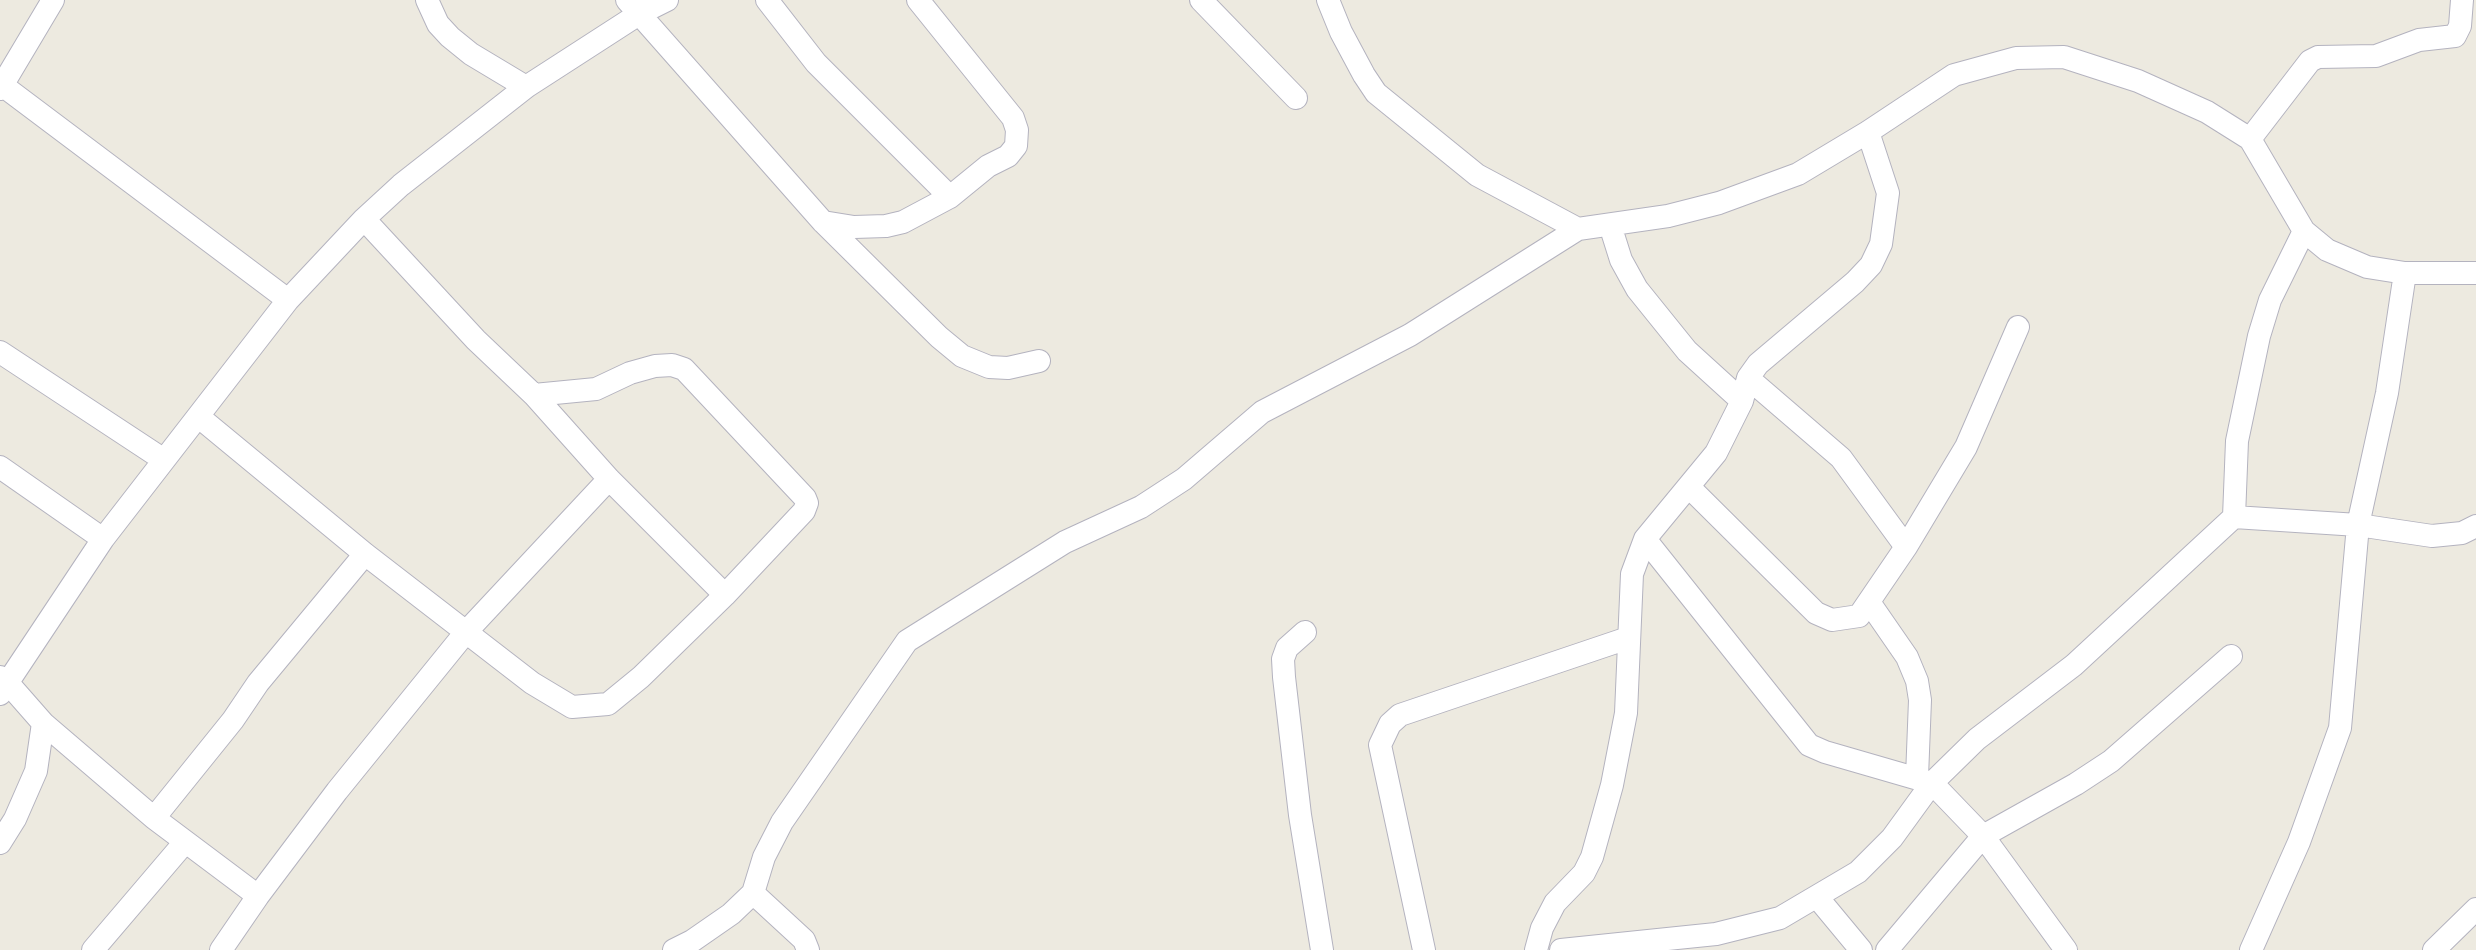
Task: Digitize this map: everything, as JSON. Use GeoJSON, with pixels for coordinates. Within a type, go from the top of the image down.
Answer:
{"type":"FeatureCollection","features":[{"type":"Feature","properties":{"kind":"street"},"geometry":{"type":"LineString","coordinates":[[52,0],[1,87],[288,300]]}},
{"type":"Feature","properties":{"kind":"street"},"geometry":{"type":"LineString","coordinates":[[427,0],[438,24],[450,37],[471,54],[526,87]]}},
{"type":"Feature","properties":{"kind":"street"},"geometry":{"type":"LineString","coordinates":[[258,896],[154,818],[43,723],[2,685],[103,539],[288,300],[364,219],[401,185],[526,87],[633,7],[667,0]]}},
{"type":"Feature","properties":{"kind":"street"},"geometry":{"type":"LineString","coordinates":[[767,0],[816,64],[950,197]]}},
{"type":"Feature","properties":{"kind":"street"},"geometry":{"type":"LineString","coordinates":[[823,222],[854,227],[886,226],[904,222],[950,197],[988,166],[1008,156],[1016,146],[1017,130],[1013,118],[918,0]]}},
{"type":"Feature","properties":{"kind":"street"},"geometry":{"type":"LineString","coordinates":[[1200,0],[1296,98]]}},
{"type":"Feature","properties":{"kind":"street"},"geometry":{"type":"LineString","coordinates":[[1328,0],[1341,32],[1364,75],[1376,92],[1477,175],[1578,229]]}},
{"type":"Feature","properties":{"kind":"street"},"geometry":{"type":"LineString","coordinates":[[2250,139],[2310,61],[2318,57],[2376,56],[2419,40],[2455,36],[2460,26],[2462,0]]}},
{"type":"Feature","properties":{"kind":"street"},"geometry":{"type":"LineString","coordinates":[[633,7],[823,222],[920,320],[962,356],[989,367],[1008,368],[1039,361]]}},
{"type":"Feature","properties":{"kind":"street"},"geometry":{"type":"LineString","coordinates":[[687,947],[731,914],[753,893],[764,857],[782,822],[907,641],[1065,542],[1141,507],[1184,479],[1262,412],[1410,335],[1578,229],[1668,216],[1745,194],[1798,174],[1868,132],[1954,74],[2016,58],[2064,57],[2147,85],[2207,112],[2250,139],[2304,231],[2327,250],[2368,267],[2405,273],[2476,273]]}},
{"type":"Feature","properties":{"kind":"street"},"geometry":{"type":"LineString","coordinates":[[1536,950],[1542,928],[1555,903],[1584,873],[1592,857],[1612,785],[1626,713],[1632,574],[1645,539],[1716,453],[1742,401],[1748,378],[1772,351],[1855,282],[1871,265],[1881,244],[1888,193],[1868,132]]}},
{"type":"Feature","properties":{"kind":"street"},"geometry":{"type":"LineString","coordinates":[[364,219],[476,340],[534,395],[609,479],[725,595]]}},
{"type":"Feature","properties":{"kind":"street"},"geometry":{"type":"LineString","coordinates":[[1610,225],[1622,260],[1637,289],[1687,351],[1742,401]]}},
{"type":"Feature","properties":{"kind":"street"},"geometry":{"type":"LineString","coordinates":[[1561,950],[1662,946],[1780,918],[1858,872],[1892,838],[1925,780],[2074,665],[2234,517],[2237,441],[2259,336],[2270,300],[2304,231]]}},
{"type":"Feature","properties":{"kind":"street"},"geometry":{"type":"LineString","coordinates":[[2251,950],[2299,842],[2340,728],[2358,524],[2387,393],[2405,273]]}},
{"type":"Feature","properties":{"kind":"street"},"geometry":{"type":"LineString","coordinates":[[1689,487],[1816,613],[1832,620],[1858,616],[1870,602],[1906,547],[1966,447],[2018,326]]}},
{"type":"Feature","properties":{"kind":"street"},"geometry":{"type":"LineString","coordinates":[[0,352],[164,460]]}},
{"type":"Feature","properties":{"kind":"street"},"geometry":{"type":"LineString","coordinates":[[199,417],[366,554],[532,682],[572,707],[608,704],[641,677],[725,595],[804,511],[807,503],[805,498],[684,369],[672,365],[655,366],[630,373],[596,389],[534,395]]}},
{"type":"Feature","properties":{"kind":"street"},"geometry":{"type":"LineString","coordinates":[[1748,378],[1841,458],[1906,547]]}},
{"type":"Feature","properties":{"kind":"street"},"geometry":{"type":"LineString","coordinates":[[0,466],[103,539]]}},
{"type":"Feature","properties":{"kind":"street"},"geometry":{"type":"LineString","coordinates":[[220,950],[337,791],[466,632],[609,479]]}},
{"type":"Feature","properties":{"kind":"street"},"geometry":{"type":"LineString","coordinates":[[2234,517],[2358,524],[2432,536],[2462,533],[2476,526]]}},
{"type":"Feature","properties":{"kind":"street"},"geometry":{"type":"LineString","coordinates":[[1645,539],[1808,745],[1825,752],[1925,780],[1983,836],[2062,948]]}},
{"type":"Feature","properties":{"kind":"street"},"geometry":{"type":"LineString","coordinates":[[154,818],[233,720],[258,683],[366,554]]}},
{"type":"Feature","properties":{"kind":"street"},"geometry":{"type":"LineString","coordinates":[[1870,602],[1907,657],[1917,680],[1925,780]]}},
{"type":"Feature","properties":{"kind":"street"},"geometry":{"type":"LineString","coordinates":[[1305,632],[1287,648],[1283,659],[1283,668],[1288,700],[1291,753],[1322,950]]}},
{"type":"Feature","properties":{"kind":"street"},"geometry":{"type":"LineString","coordinates":[[1424,950],[1380,746],[1390,724],[1400,715],[1628,638]]}},
{"type":"Feature","properties":{"kind":"street"},"geometry":{"type":"LineString","coordinates":[[1887,950],[1983,836],[2076,784],[2111,761],[2230,656]]}},
{"type":"Feature","properties":{"kind":"street"},"geometry":{"type":"LineString","coordinates":[[0,843],[15,820],[36,771],[43,723]]}},
{"type":"Feature","properties":{"kind":"street"},"geometry":{"type":"LineString","coordinates":[[93,950],[185,842]]}},
{"type":"Feature","properties":{"kind":"street"},"geometry":{"type":"LineString","coordinates":[[753,893],[804,940],[808,950]]}},
{"type":"Feature","properties":{"kind":"street"},"geometry":{"type":"LineString","coordinates":[[1817,897],[1861,950]]}},
{"type":"Feature","properties":{"kind":"street"},"geometry":{"type":"LineString","coordinates":[[2434,950],[2476,909]]}}]}
